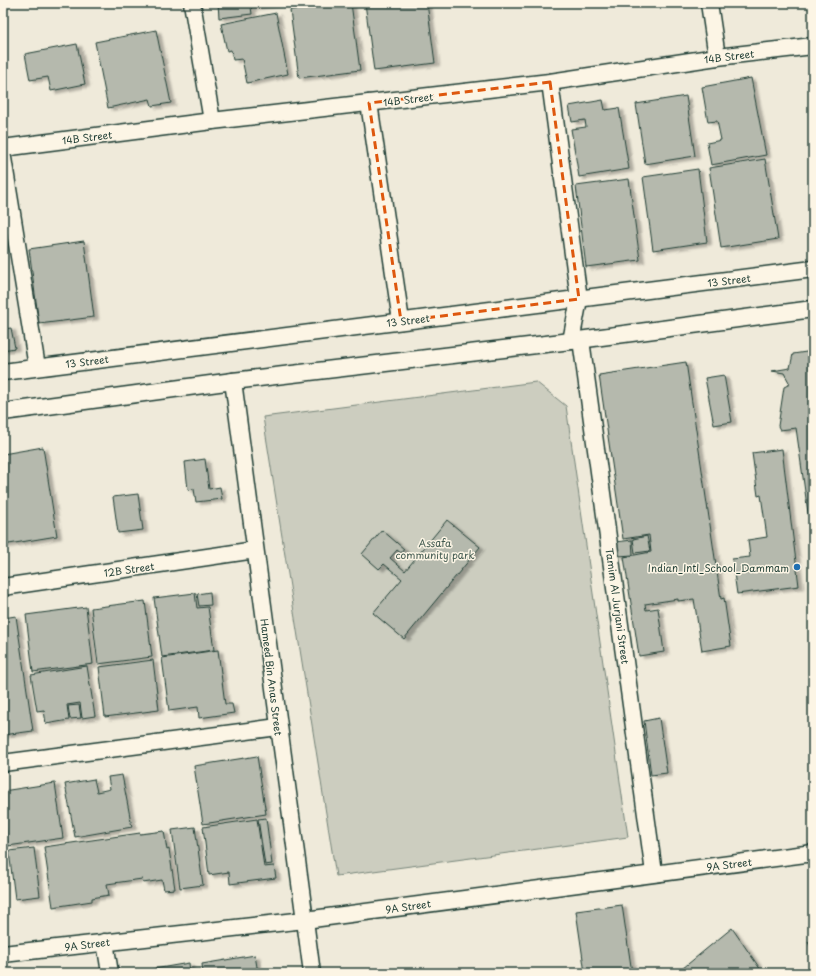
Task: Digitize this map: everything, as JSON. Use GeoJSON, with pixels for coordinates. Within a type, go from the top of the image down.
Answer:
{"type":"FeatureCollection","features":[{"type":"Feature","properties":{"kind":"street"},"geometry":{"type":"LineString","coordinates":[[192,3],[212,121]]}},
{"type":"Feature","properties":{"kind":"street"},"geometry":{"type":"LineString","coordinates":[[709,3],[717,57]]}},
{"type":"Feature","properties":{"kind":"street","name":"14B Street"},"geometry":{"type":"LineString","coordinates":[[3,148],[212,121],[550,82],[717,57],[813,46]]}},
{"type":"Feature","properties":{"kind":"street","name":"Tamim Al Jurjani Street"},"geometry":{"type":"LineString","coordinates":[[550,82],[580,299],[576,340],[654,873]]}},
{"type":"Feature","properties":{"kind":"street"},"geometry":{"type":"LineString","coordinates":[[369,103],[401,321]]}},
{"type":"Feature","properties":{"kind":"street"},"geometry":{"type":"LineString","coordinates":[[3,158],[37,367]]}},
{"type":"Feature","properties":{"kind":"street","name":"13 Street"},"geometry":{"type":"LineString","coordinates":[[3,372],[813,269]]}},
{"type":"Feature","properties":{"kind":"street"},"geometry":{"type":"LineString","coordinates":[[3,412],[233,381],[576,340],[813,309]]}},
{"type":"Feature","properties":{"kind":"street","name":"Hameed Bin Anas Street"},"geometry":{"type":"LineString","coordinates":[[233,381],[312,973]]}},
{"type":"Feature","properties":{"kind":"street","name":"12B Street"},"geometry":{"type":"LineString","coordinates":[[3,588],[255,550]]}},
{"type":"Feature","properties":{"kind":"street"},"geometry":{"type":"LineString","coordinates":[[3,763],[278,727]]}},
{"type":"Feature","properties":{"kind":"street","name":"9A Street"},"geometry":{"type":"LineString","coordinates":[[3,954],[304,920],[813,853]]}},
{"type":"Feature","properties":{"kind":"street"},"geometry":{"type":"LineString","coordinates":[[105,942],[110,973]]}},
{"type":"Feature","properties":{"kind":"highlighted area"},"geometry":{"type":"Polygon","coordinates":[[[550,82],[579,299],[401,321],[369,103],[550,82]]]}},
{"type":"Feature","properties":{"kind":"green space","name":"Assafa community park"},"geometry":{"type":"Polygon","coordinates":[[[536,382],[566,406],[628,837],[336,876],[263,417],[536,382]]]}},
{"type":"Feature","properties":{"kind":"building"},"geometry":{"type":"Polygon","coordinates":[[[218,3],[277,4],[251,7],[252,14],[219,18],[218,3]]]}},
{"type":"Feature","properties":{"kind":"building"},"geometry":{"type":"Polygon","coordinates":[[[351,3],[360,70],[299,78],[290,10],[351,3]]]}},
{"type":"Feature","properties":{"kind":"building"},"geometry":{"type":"Polygon","coordinates":[[[365,3],[427,3],[435,63],[374,71],[365,3]]]}},
{"type":"Feature","properties":{"kind":"building"},"geometry":{"type":"Polygon","coordinates":[[[276,13],[288,74],[247,83],[242,59],[233,60],[231,50],[227,51],[221,24],[276,13]]]}},
{"type":"Feature","properties":{"kind":"building"},"geometry":{"type":"Polygon","coordinates":[[[156,30],[171,103],[152,106],[150,99],[108,108],[95,42],[156,30]]]}},
{"type":"Feature","properties":{"kind":"building"},"geometry":{"type":"Polygon","coordinates":[[[77,44],[85,84],[51,91],[48,77],[30,80],[25,54],[77,44]]]}},
{"type":"Feature","properties":{"kind":"building"},"geometry":{"type":"Polygon","coordinates":[[[751,78],[766,155],[711,165],[707,143],[721,140],[717,121],[708,122],[702,87],[751,78]]]}},
{"type":"Feature","properties":{"kind":"building"},"geometry":{"type":"Polygon","coordinates":[[[686,96],[695,156],[645,164],[636,104],[686,96]]]}},
{"type":"Feature","properties":{"kind":"building"},"geometry":{"type":"Polygon","coordinates":[[[603,100],[605,110],[619,108],[629,169],[579,177],[571,129],[586,127],[585,120],[572,122],[569,106],[603,100]]]}},
{"type":"Feature","properties":{"kind":"building"},"geometry":{"type":"Polygon","coordinates":[[[765,159],[778,239],[721,248],[709,168],[765,159]]]}},
{"type":"Feature","properties":{"kind":"building"},"geometry":{"type":"Polygon","coordinates":[[[698,169],[707,242],[653,250],[643,177],[698,169]]]}},
{"type":"Feature","properties":{"kind":"building"},"geometry":{"type":"Polygon","coordinates":[[[629,179],[640,260],[586,267],[576,186],[629,179]]]}},
{"type":"Feature","properties":{"kind":"building"},"geometry":{"type":"Polygon","coordinates":[[[84,241],[94,317],[39,324],[29,249],[84,241]]]}},
{"type":"Feature","properties":{"kind":"building"},"geometry":{"type":"Polygon","coordinates":[[[11,328],[15,348],[3,350],[3,329],[11,328]]]}},
{"type":"Feature","properties":{"kind":"building"},"geometry":{"type":"Polygon","coordinates":[[[813,351],[813,548],[796,428],[780,430],[778,426],[784,387],[790,384],[784,373],[772,371],[790,368],[793,354],[813,351]]]}},
{"type":"Feature","properties":{"kind":"building"},"geometry":{"type":"Polygon","coordinates":[[[686,362],[721,599],[724,598],[731,646],[702,651],[694,599],[678,601],[678,599],[645,604],[646,610],[658,608],[664,652],[639,656],[624,557],[651,552],[649,535],[623,539],[599,375],[686,362]]]}},
{"type":"Feature","properties":{"kind":"building"},"geometry":{"type":"Polygon","coordinates":[[[724,375],[732,422],[714,425],[705,378],[724,375]]]}},
{"type":"Feature","properties":{"kind":"building"},"geometry":{"type":"Polygon","coordinates":[[[43,447],[57,536],[3,545],[3,468],[5,468],[3,454],[43,447]]]}},
{"type":"Feature","properties":{"kind":"building"},"geometry":{"type":"Polygon","coordinates":[[[782,449],[799,586],[737,594],[732,559],[750,557],[748,540],[767,537],[761,495],[758,496],[752,453],[782,449]]]}},
{"type":"Feature","properties":{"kind":"building"},"geometry":{"type":"Polygon","coordinates":[[[205,459],[209,489],[220,487],[222,499],[196,502],[194,489],[188,490],[185,462],[205,459]]]}},
{"type":"Feature","properties":{"kind":"building"},"geometry":{"type":"Polygon","coordinates":[[[138,494],[143,530],[118,533],[113,497],[138,494]]]}},
{"type":"Feature","properties":{"kind":"building"},"geometry":{"type":"Polygon","coordinates":[[[447,520],[480,547],[404,639],[373,613],[402,579],[384,564],[379,569],[362,554],[382,530],[404,549],[401,553],[397,550],[390,558],[405,571],[447,520]]]}},
{"type":"Feature","properties":{"kind":"building"},"geometry":{"type":"Polygon","coordinates":[[[647,536],[650,551],[635,553],[633,539],[647,536]]]}},
{"type":"Feature","properties":{"kind":"building"},"geometry":{"type":"Polygon","coordinates":[[[632,540],[633,555],[618,556],[616,542],[632,540]]]}},
{"type":"Feature","properties":{"kind":"building"},"geometry":{"type":"Polygon","coordinates":[[[210,592],[211,605],[199,606],[197,594],[210,592]]]}},
{"type":"Feature","properties":{"kind":"building"},"geometry":{"type":"Polygon","coordinates":[[[195,593],[197,608],[208,607],[214,650],[162,657],[154,598],[195,593]]]}},
{"type":"Feature","properties":{"kind":"building"},"geometry":{"type":"Polygon","coordinates":[[[145,601],[152,657],[98,664],[91,608],[145,601]]]}},
{"type":"Feature","properties":{"kind":"building"},"geometry":{"type":"Polygon","coordinates":[[[86,607],[93,664],[33,672],[26,615],[86,607]]]}},
{"type":"Feature","properties":{"kind":"building"},"geometry":{"type":"Polygon","coordinates":[[[16,616],[33,731],[3,735],[3,618],[16,616]]]}},
{"type":"Feature","properties":{"kind":"building"},"geometry":{"type":"Polygon","coordinates":[[[218,650],[225,704],[232,704],[234,713],[199,718],[198,707],[169,711],[162,658],[218,650]]]}},
{"type":"Feature","properties":{"kind":"building"},"geometry":{"type":"Polygon","coordinates":[[[153,660],[159,710],[105,717],[99,667],[153,660]]]}},
{"type":"Feature","properties":{"kind":"building"},"geometry":{"type":"Polygon","coordinates":[[[87,666],[95,716],[82,718],[80,703],[67,705],[69,720],[46,724],[44,710],[37,711],[31,675],[87,666]]]}},
{"type":"Feature","properties":{"kind":"building"},"geometry":{"type":"Polygon","coordinates":[[[79,705],[81,718],[70,719],[68,706],[79,705]]]}},
{"type":"Feature","properties":{"kind":"building"},"geometry":{"type":"Polygon","coordinates":[[[659,718],[667,773],[651,775],[644,721],[659,718]]]}},
{"type":"Feature","properties":{"kind":"building"},"geometry":{"type":"Polygon","coordinates":[[[257,756],[266,814],[203,824],[194,766],[257,756]]]}},
{"type":"Feature","properties":{"kind":"building"},"geometry":{"type":"Polygon","coordinates":[[[122,775],[132,827],[75,837],[65,784],[94,779],[97,792],[110,789],[108,777],[122,775]]]}},
{"type":"Feature","properties":{"kind":"building"},"geometry":{"type":"Polygon","coordinates":[[[55,783],[63,838],[8,846],[3,808],[3,791],[55,783]]]}},
{"type":"Feature","properties":{"kind":"building"},"geometry":{"type":"Polygon","coordinates":[[[266,818],[272,864],[265,865],[258,819],[266,818]]]}},
{"type":"Feature","properties":{"kind":"building"},"geometry":{"type":"Polygon","coordinates":[[[257,819],[264,867],[274,866],[276,878],[230,884],[229,872],[209,875],[203,827],[257,819]]]}},
{"type":"Feature","properties":{"kind":"building"},"geometry":{"type":"Polygon","coordinates":[[[195,827],[203,885],[180,888],[172,830],[195,827]]]}},
{"type":"Feature","properties":{"kind":"building"},"geometry":{"type":"Polygon","coordinates":[[[164,831],[167,850],[169,849],[175,889],[164,890],[162,880],[143,883],[142,879],[107,884],[109,895],[92,898],[92,901],[53,907],[44,847],[164,831]]]}},
{"type":"Feature","properties":{"kind":"building"},"geometry":{"type":"Polygon","coordinates":[[[34,848],[40,896],[15,899],[9,851],[34,848]]]}},
{"type":"Feature","properties":{"kind":"building"},"geometry":{"type":"Polygon","coordinates":[[[622,905],[632,973],[585,973],[576,911],[622,905]]]}},
{"type":"Feature","properties":{"kind":"building"},"geometry":{"type":"Polygon","coordinates":[[[732,928],[763,973],[677,973],[732,928]]]}},
{"type":"Feature","properties":{"kind":"building"},"geometry":{"type":"Polygon","coordinates":[[[813,939],[813,952],[808,942],[813,939]]]}},
{"type":"Feature","properties":{"kind":"building"},"geometry":{"type":"Polygon","coordinates":[[[255,955],[258,973],[203,973],[202,964],[255,955]]]}},
{"type":"Feature","properties":{"kind":"building"},"geometry":{"type":"Polygon","coordinates":[[[189,963],[190,973],[137,973],[137,972],[189,963]]]}},
{"type":"Feature","properties":{"kind":"place","name":"Indian_Intl_School_Dammam"},"geometry":{"type":"Point","coordinates":[797,567]}}]}
